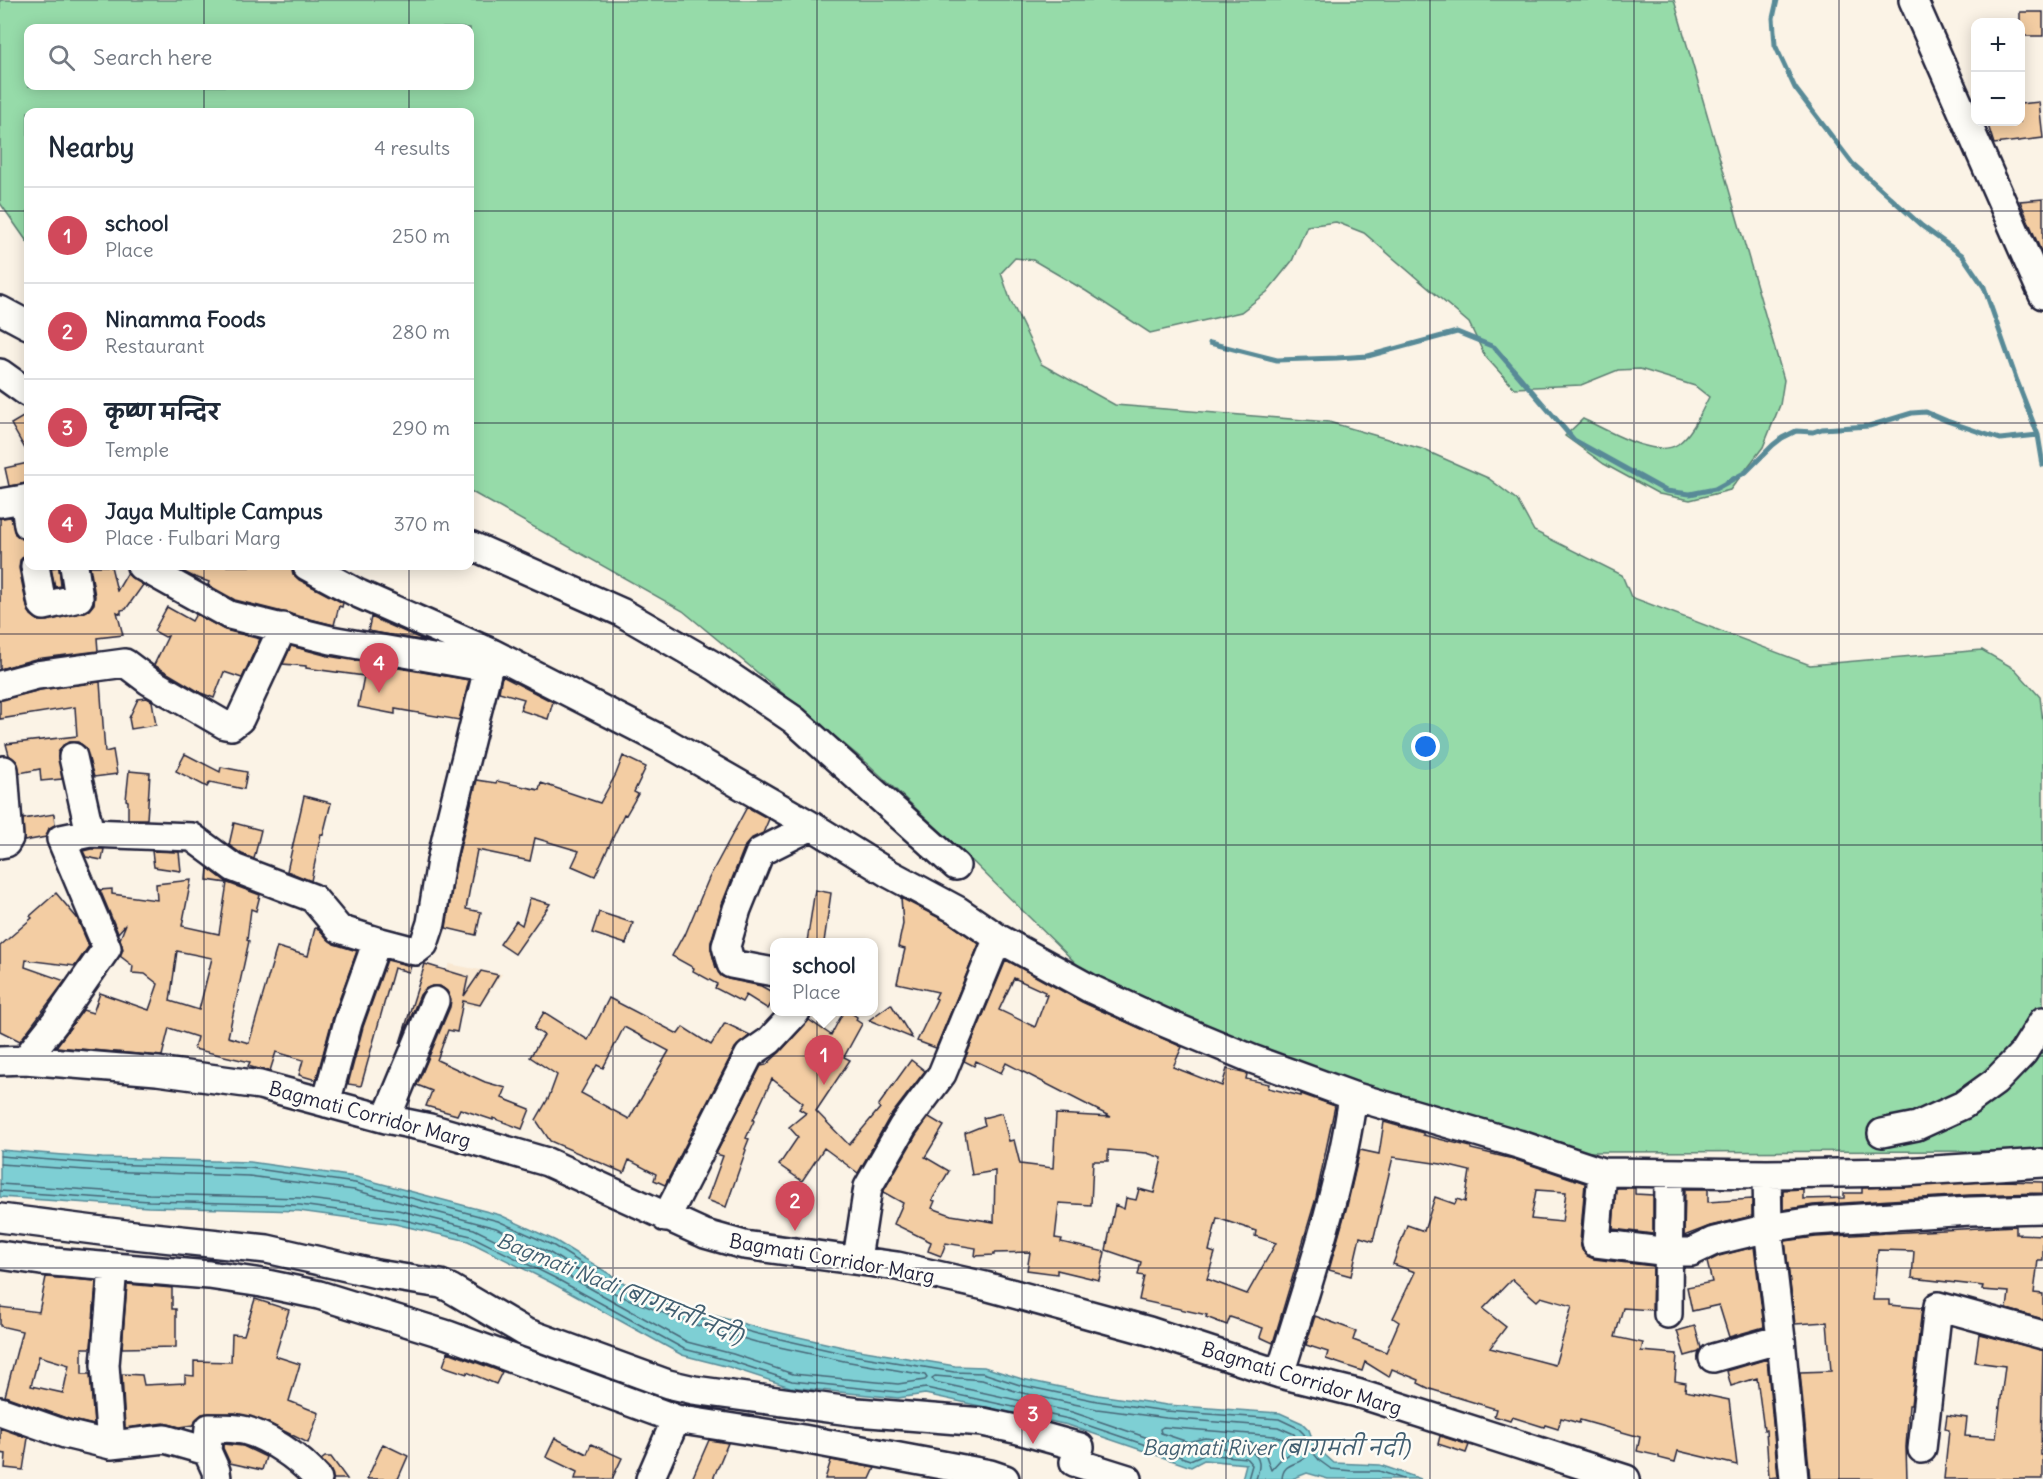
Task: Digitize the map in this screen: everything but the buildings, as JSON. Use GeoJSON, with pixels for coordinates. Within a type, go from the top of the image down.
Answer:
{"type":"FeatureCollection","features":[{"type":"Feature","properties":{"kind":"street"},"geometry":{"type":"LineString","coordinates":[[1913,0],[2043,295]]}},
{"type":"Feature","properties":{"kind":"street"},"geometry":{"type":"LineString","coordinates":[[0,310],[24,323]]}},
{"type":"Feature","properties":{"kind":"street"},"geometry":{"type":"LineString","coordinates":[[0,373],[24,390]]}},
{"type":"Feature","properties":{"kind":"street"},"geometry":{"type":"LineString","coordinates":[[474,547],[621,612],[716,667],[794,720],[956,866]]}},
{"type":"Feature","properties":{"kind":"street"},"geometry":{"type":"LineString","coordinates":[[36,570],[44,606],[79,598],[75,570]]}},
{"type":"Feature","properties":{"kind":"street"},"geometry":{"type":"LineString","coordinates":[[148,570],[229,615],[331,640],[490,661]]}},
{"type":"Feature","properties":{"kind":"street"},"geometry":{"type":"LineString","coordinates":[[314,570],[490,661],[666,742],[812,826],[888,873],[957,910],[998,939],[1089,988],[1252,1059],[1353,1096],[1518,1144],[1602,1172],[1767,1174],[1904,1172],[2043,1163]]}},
{"type":"Feature","properties":{"kind":"street"},"geometry":{"type":"LineString","coordinates":[[0,685],[37,675],[125,663],[149,681],[225,725],[231,726],[240,718],[283,627]]}},
{"type":"Feature","properties":{"kind":"street"},"geometry":{"type":"LineString","coordinates":[[12,1060],[56,1021],[106,948],[61,838],[90,833],[192,837],[234,868],[313,898],[339,929],[415,951],[424,944],[431,923],[451,817],[490,661]]}},
{"type":"Feature","properties":{"kind":"street"},"geometry":{"type":"LineString","coordinates":[[74,757],[90,833]]}},
{"type":"Feature","properties":{"kind":"street"},"geometry":{"type":"LineString","coordinates":[[0,844],[6,843],[9,838],[4,770]]}},
{"type":"Feature","properties":{"kind":"street"},"geometry":{"type":"LineString","coordinates":[[770,971],[731,964],[726,946],[737,909],[760,852],[812,826]]}},
{"type":"Feature","properties":{"kind":"street"},"geometry":{"type":"LineString","coordinates":[[857,1259],[868,1187],[903,1126],[942,1074],[998,939]]}},
{"type":"Feature","properties":{"kind":"street"},"geometry":{"type":"LineString","coordinates":[[326,1103],[348,1022],[377,941]]}},
{"type":"Feature","properties":{"kind":"street"},"geometry":{"type":"LineString","coordinates":[[386,1119],[435,1001]]}},
{"type":"Feature","properties":{"kind":"street"},"geometry":{"type":"LineString","coordinates":[[666,1218],[749,1055],[769,1041],[792,1016]]}},
{"type":"Feature","properties":{"kind":"street"},"geometry":{"type":"LineString","coordinates":[[1882,1133],[1917,1126],[1963,1105],[1995,1082],[2023,1053],[2043,1021]]}},
{"type":"Feature","properties":{"kind":"street","name":"Bagmati Corridor Marg"},"geometry":{"type":"LineString","coordinates":[[12,1060],[157,1071],[260,1085],[386,1119],[430,1128],[547,1162],[705,1234],[744,1245],[857,1259],[985,1286],[1149,1331],[1280,1374],[1357,1393],[1626,1479]]}},
{"type":"Feature","properties":{"kind":"street"},"geometry":{"type":"LineString","coordinates":[[1280,1374],[1321,1237],[1348,1129],[1353,1096]]}},
{"type":"Feature","properties":{"kind":"street"},"geometry":{"type":"LineString","coordinates":[[1602,1172],[1596,1243],[1669,1252],[1691,1252],[1714,1241],[1768,1228],[1814,1221],[1959,1211],[2043,1209]]}},
{"type":"Feature","properties":{"kind":"street"},"geometry":{"type":"LineString","coordinates":[[1668,1314],[1669,1173]]}},
{"type":"Feature","properties":{"kind":"street"},"geometry":{"type":"LineString","coordinates":[[1767,1174],[1768,1228],[1782,1339],[1794,1479]]}},
{"type":"Feature","properties":{"kind":"street"},"geometry":{"type":"LineString","coordinates":[[0,1218],[267,1249],[377,1274],[441,1284],[539,1337],[668,1384],[694,1390],[857,1412],[982,1422],[1080,1447],[1074,1462],[1128,1479]]}},
{"type":"Feature","properties":{"kind":"street"},"geometry":{"type":"LineString","coordinates":[[110,1232],[105,1365],[111,1445]]}},
{"type":"Feature","properties":{"kind":"street"},"geometry":{"type":"LineString","coordinates":[[196,1274],[200,1241]]}},
{"type":"Feature","properties":{"kind":"street"},"geometry":{"type":"LineString","coordinates":[[0,1255],[41,1261],[196,1274],[262,1283],[319,1295],[409,1322],[681,1420],[803,1439],[995,1478]]}},
{"type":"Feature","properties":{"kind":"street"},"geometry":{"type":"LineString","coordinates":[[1922,1449],[1938,1306],[2043,1335]]}},
{"type":"Feature","properties":{"kind":"street"},"geometry":{"type":"LineString","coordinates":[[526,1365],[539,1337]]}},
{"type":"Feature","properties":{"kind":"street"},"geometry":{"type":"LineString","coordinates":[[1713,1358],[1782,1339]]}},
{"type":"Feature","properties":{"kind":"street"},"geometry":{"type":"LineString","coordinates":[[650,1479],[694,1390]]}},
{"type":"Feature","properties":{"kind":"street"},"geometry":{"type":"LineString","coordinates":[[0,1411],[65,1434],[111,1445],[165,1439],[207,1451]]}},
{"type":"Feature","properties":{"kind":"street"},"geometry":{"type":"LineString","coordinates":[[217,1479],[207,1451],[209,1428],[240,1429],[275,1443],[308,1468],[318,1479]]}},
{"type":"Feature","properties":{"kind":"shaded area"},"geometry":{"type":"Polygon","coordinates":[[[449,964],[502,974],[479,1008],[435,1001],[449,964]]]}},
{"type":"Feature","properties":{"kind":"green space"},"geometry":{"type":"Polygon","coordinates":[[[0,0],[1674,0],[1784,380],[1780,405],[1763,447],[1730,490],[1690,500],[1659,494],[1604,464],[1565,436],[1583,419],[1644,446],[1668,448],[1678,444],[1688,434],[1709,397],[1695,386],[1640,369],[1618,370],[1581,385],[1514,388],[1485,356],[1469,323],[1364,233],[1336,222],[1307,226],[1292,261],[1267,292],[1241,312],[1150,333],[1033,260],[1015,258],[1001,273],[1010,299],[1041,364],[1115,405],[1329,422],[1422,449],[1488,478],[1517,500],[1534,531],[1622,575],[1631,597],[1810,665],[1982,650],[2015,669],[2040,697],[2043,722],[2043,1151],[1583,1152],[1396,1103],[1093,980],[964,853],[867,763],[683,611],[474,493],[474,108],[24,108],[24,237],[0,203],[0,0]]]}},
{"type":"Feature","properties":{"kind":"water","name":"Bagmati River (बागमती नदी)"},"geometry":{"type":"Polygon","coordinates":[[[0,1150],[102,1158],[250,1162],[356,1177],[500,1215],[556,1241],[624,1283],[694,1310],[759,1328],[847,1348],[955,1366],[984,1367],[1022,1379],[1098,1395],[1167,1405],[1280,1413],[1302,1423],[1309,1430],[1315,1446],[1334,1463],[1380,1465],[1421,1479],[1328,1479],[1307,1473],[1292,1479],[1242,1479],[1246,1464],[1204,1460],[1191,1467],[1068,1425],[925,1394],[898,1398],[790,1387],[729,1367],[682,1355],[552,1283],[468,1241],[395,1224],[299,1211],[148,1207],[0,1197],[0,1150]]]}},
{"type":"Feature","properties":{"kind":"waterway"},"geometry":{"type":"LineString","coordinates":[[1777,0],[1773,18],[1775,45],[1795,88],[1852,163],[1922,226],[1962,255],[1984,287],[2038,435],[2043,465]]}},
{"type":"Feature","properties":{"kind":"waterway"},"geometry":{"type":"LineString","coordinates":[[1210,343],[1277,360],[1337,358],[1368,356],[1457,332],[1494,347],[1574,440],[1666,491],[1690,494],[1715,489],[1746,472],[1773,445],[1796,431],[1813,432],[1822,429],[1869,426],[1912,413],[1926,412],[2000,439],[2038,435]]}},
{"type":"Feature","properties":{"kind":"place","name":"Jaya Multiple Campus"},"geometry":{"type":"Point","coordinates":[379,693]}},
{"type":"Feature","properties":{"kind":"place","name":"school"},"geometry":{"type":"Point","coordinates":[824,1085]}},
{"type":"Feature","properties":{"kind":"place","name":"Ninamma Foods"},"geometry":{"type":"Point","coordinates":[795,1231]}},
{"type":"Feature","properties":{"kind":"place","name":"कृष्ण मन्दिर"},"geometry":{"type":"Point","coordinates":[1033,1444]}},
{"type":"Feature","properties":{"kind":"water label","name":"Bagmati Nadi (बागमती नदी)"},"geometry":{"type":"Point","coordinates":[620,1288]}}]}
